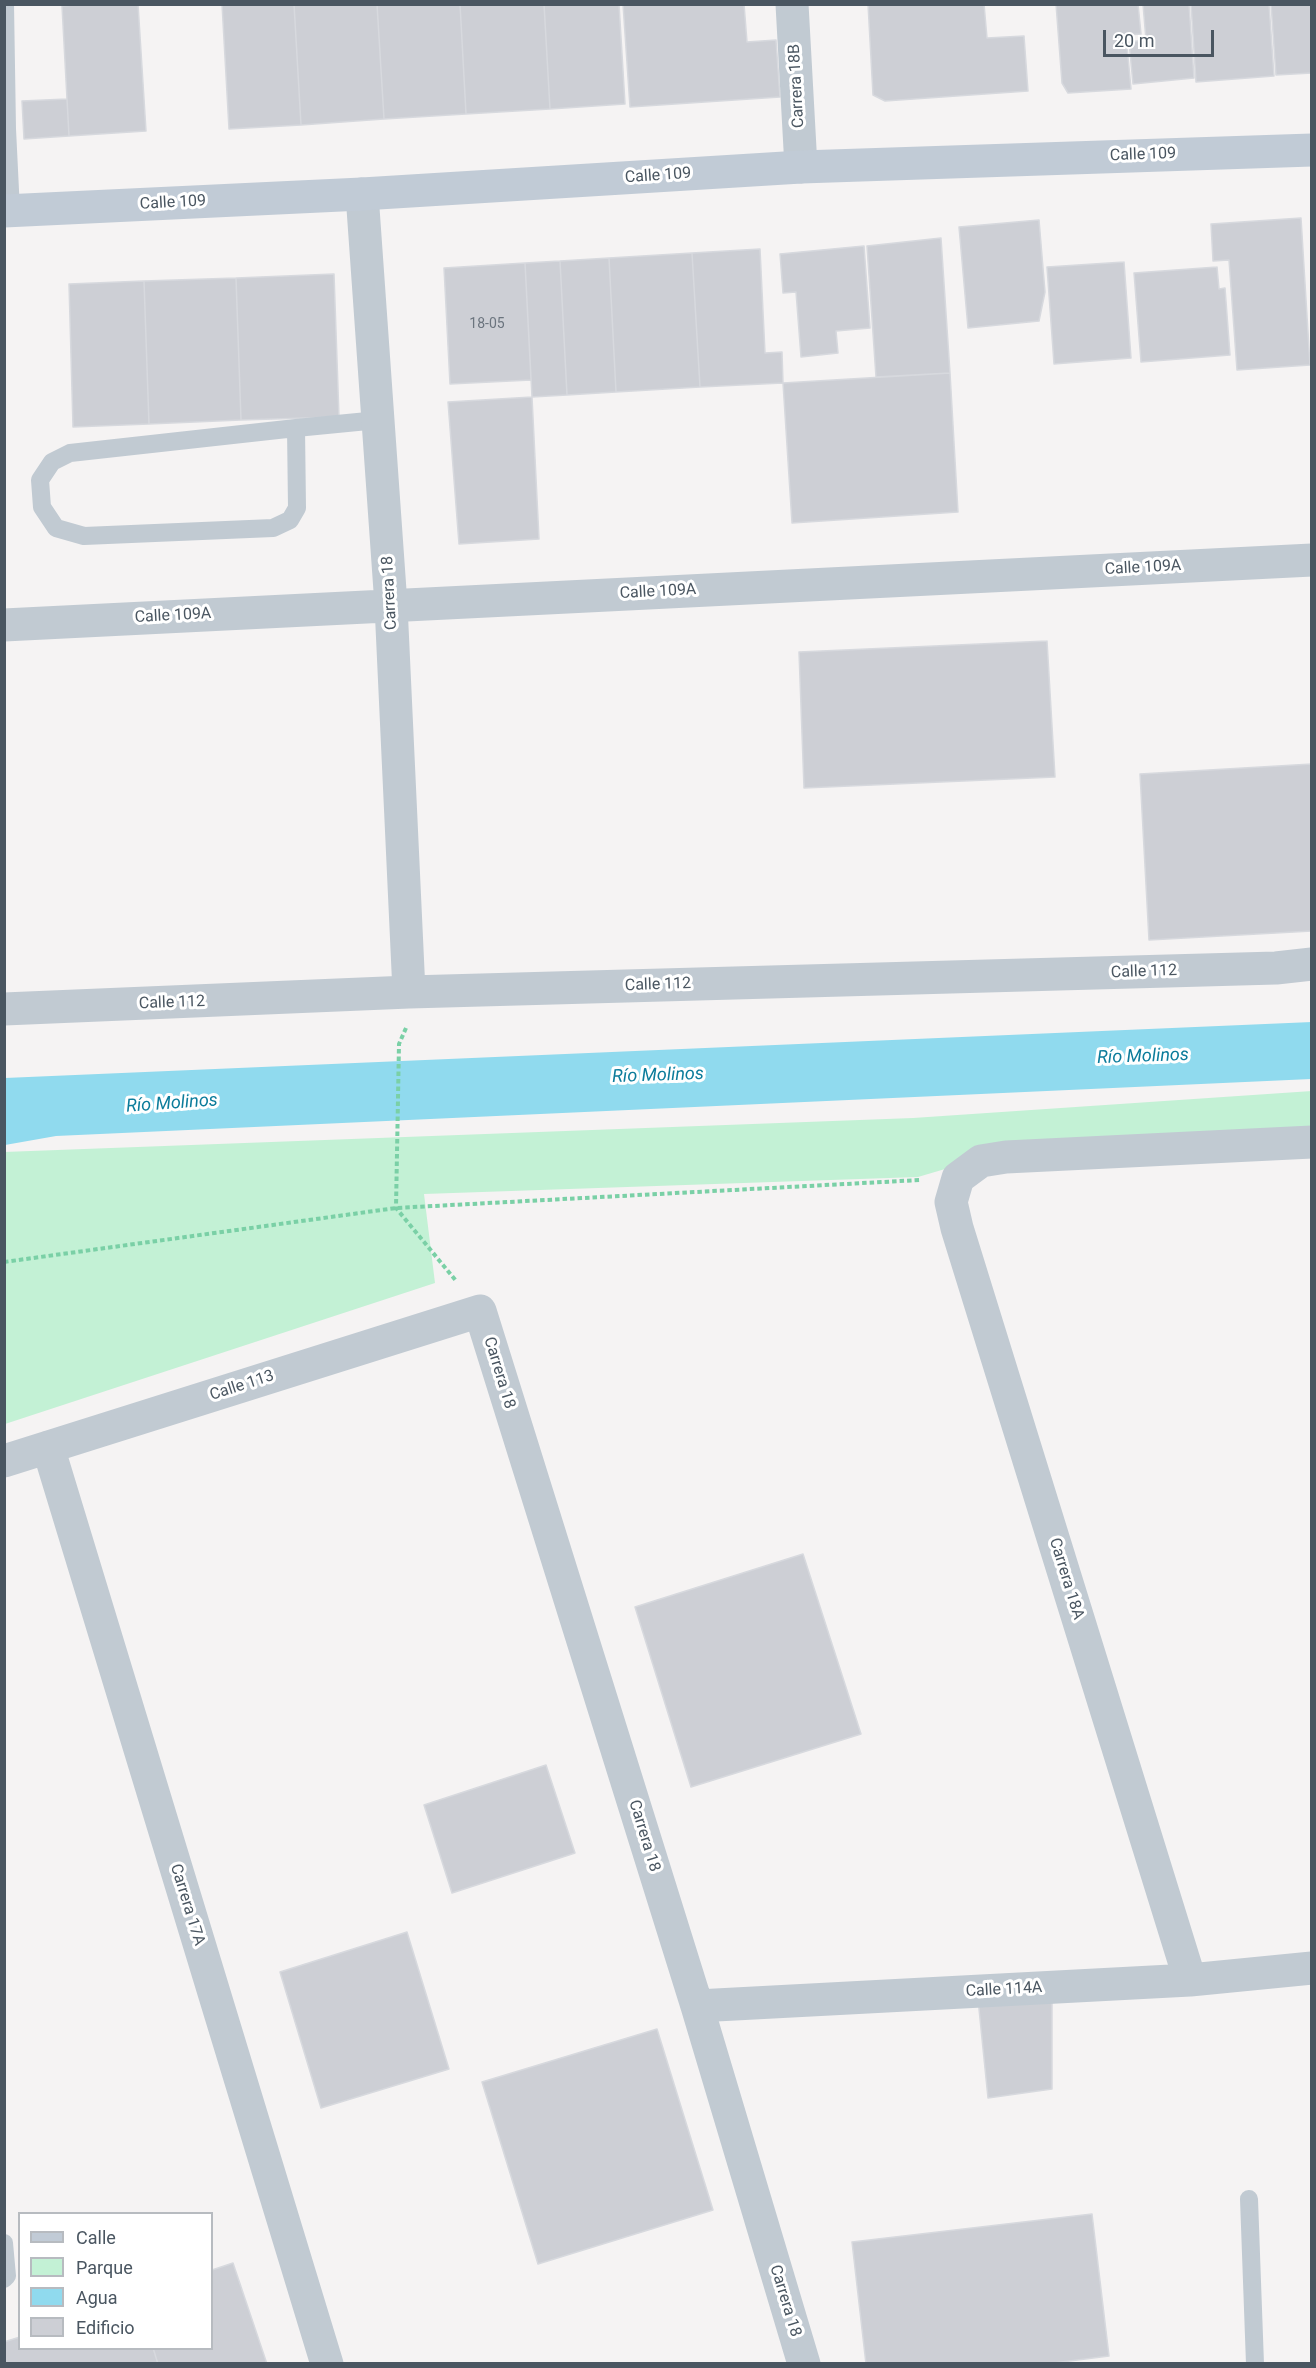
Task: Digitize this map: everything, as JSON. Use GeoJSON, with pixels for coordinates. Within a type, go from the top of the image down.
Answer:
{"type":"FeatureCollection","features":[{"type":"Feature","properties":{"kind":"street","name":"Carrera 18B"},"geometry":{"type":"LineString","coordinates":[[792,4],[801,167]]}},
{"type":"Feature","properties":{"kind":"street","name":"Calle 109"},"geometry":{"type":"LineString","coordinates":[[8,211],[362,194],[801,167],[1311,150]]}},
{"type":"Feature","properties":{"kind":"street","name":"Carrera 18"},"geometry":{"type":"LineString","coordinates":[[362,194],[391,605],[410,992]]}},
{"type":"Feature","properties":{"kind":"street","name":"Calle 109A"},"geometry":{"type":"LineString","coordinates":[[4,625],[1311,560]]}},
{"type":"Feature","properties":{"kind":"street","name":"Calle 112"},"geometry":{"type":"LineString","coordinates":[[4,1009],[410,992],[1265,968],[1311,964]]}},
{"type":"Feature","properties":{"kind":"street"},"geometry":{"type":"LineString","coordinates":[[958,1178],[981,1161],[1006,1157],[1311,1142]]}},
{"type":"Feature","properties":{"kind":"street","name":"Carrera 18A"},"geometry":{"type":"LineString","coordinates":[[958,1178],[951,1202],[957,1228],[1190,1980]]}},
{"type":"Feature","properties":{"kind":"street","name":"Carrera 18"},"geometry":{"type":"LineString","coordinates":[[480,1311],[697,2006],[804,2364]]}},
{"type":"Feature","properties":{"kind":"street","name":"Calle 113"},"geometry":{"type":"LineString","coordinates":[[4,1461],[480,1311]]}},
{"type":"Feature","properties":{"kind":"street","name":"Carrera 17A"},"geometry":{"type":"LineString","coordinates":[[48,1447],[327,2364]]}},
{"type":"Feature","properties":{"kind":"street","name":"Calle 114A"},"geometry":{"type":"LineString","coordinates":[[697,2006],[1190,1980],[1311,1968]]}},
{"type":"Feature","properties":{"kind":"lane"},"geometry":{"type":"LineString","coordinates":[[5,4],[8,211]]}},
{"type":"Feature","properties":{"kind":"lane"},"geometry":{"type":"LineString","coordinates":[[296,428],[297,508],[290,520],[273,528],[84,536],[56,528],[42,507],[40,480],[52,462],[70,453],[296,428],[378,420]]}},
{"type":"Feature","properties":{"kind":"lane"},"geometry":{"type":"LineString","coordinates":[[1249,2199],[1255,2364]]}},
{"type":"Feature","properties":{"kind":"lane"},"geometry":{"type":"LineString","coordinates":[[4,2243],[7,2276],[4,2279]]}},
{"type":"Feature","properties":{"kind":"path"},"geometry":{"type":"LineString","coordinates":[[399,1044],[396,1208],[480,1311]]}},
{"type":"Feature","properties":{"kind":"path"},"geometry":{"type":"LineString","coordinates":[[4,1262],[396,1208],[958,1178]]}},
{"type":"Feature","properties":{"kind":"green space"},"geometry":{"type":"Polygon","coordinates":[[[1312,1091],[1311,1132],[989,1156],[918,1177],[424,1194],[435,1283],[5,1424],[4,1152],[913,1118],[1312,1091]]]}},
{"type":"Feature","properties":{"kind":"water","name":"Río Molinos"},"geometry":{"type":"Polygon","coordinates":[[[1312,1022],[1311,1079],[56,1136],[5,1145],[5,1078],[1312,1022]]]}},
{"type":"Feature","properties":{"kind":"building"},"geometry":{"type":"Polygon","coordinates":[[[138,4],[146,131],[69,136],[62,6],[138,4]]]}},
{"type":"Feature","properties":{"kind":"building"},"geometry":{"type":"Polygon","coordinates":[[[222,4],[294,4],[301,125],[229,129],[222,4]]]}},
{"type":"Feature","properties":{"kind":"building"},"geometry":{"type":"Polygon","coordinates":[[[294,4],[377,4],[384,119],[301,125],[294,4]]]}},
{"type":"Feature","properties":{"kind":"building"},"geometry":{"type":"Polygon","coordinates":[[[377,4],[460,4],[466,114],[384,119],[377,4]]]}},
{"type":"Feature","properties":{"kind":"building"},"geometry":{"type":"Polygon","coordinates":[[[460,4],[544,4],[550,109],[466,114],[460,4]]]}},
{"type":"Feature","properties":{"kind":"building"},"geometry":{"type":"Polygon","coordinates":[[[544,4],[619,4],[625,104],[550,109],[544,4]]]}},
{"type":"Feature","properties":{"kind":"building"},"geometry":{"type":"Polygon","coordinates":[[[623,4],[744,4],[747,42],[776,40],[780,97],[630,107],[623,4]]]}},
{"type":"Feature","properties":{"kind":"building"},"geometry":{"type":"Polygon","coordinates":[[[868,4],[984,4],[987,38],[1024,36],[1028,91],[885,101],[873,95],[868,4]]]}},
{"type":"Feature","properties":{"kind":"building"},"geometry":{"type":"Polygon","coordinates":[[[1056,4],[1138,4],[1141,34],[1126,35],[1131,89],[1068,93],[1062,83],[1056,4]]]}},
{"type":"Feature","properties":{"kind":"building"},"geometry":{"type":"Polygon","coordinates":[[[1143,4],[1189,4],[1194,78],[1133,84],[1129,42],[1146,40],[1143,4]]]}},
{"type":"Feature","properties":{"kind":"building"},"geometry":{"type":"Polygon","coordinates":[[[1191,4],[1269,4],[1274,76],[1196,82],[1191,4]]]}},
{"type":"Feature","properties":{"kind":"building"},"geometry":{"type":"Polygon","coordinates":[[[1271,4],[1312,4],[1312,73],[1276,75],[1271,4]]]}},
{"type":"Feature","properties":{"kind":"building"},"geometry":{"type":"Polygon","coordinates":[[[67,99],[69,136],[24,139],[22,101],[67,99]]]}},
{"type":"Feature","properties":{"kind":"building"},"geometry":{"type":"Polygon","coordinates":[[[1301,218],[1310,365],[1237,370],[1229,260],[1213,261],[1211,224],[1301,218]]]}},
{"type":"Feature","properties":{"kind":"building"},"geometry":{"type":"Polygon","coordinates":[[[1039,220],[1045,292],[1039,321],[968,328],[959,227],[1039,220]]]}},
{"type":"Feature","properties":{"kind":"building"},"geometry":{"type":"Polygon","coordinates":[[[941,238],[950,373],[876,377],[867,246],[941,238]]]}},
{"type":"Feature","properties":{"kind":"building"},"geometry":{"type":"Polygon","coordinates":[[[864,246],[870,328],[836,331],[838,353],[801,357],[796,292],[783,293],[780,254],[864,246]]]}},
{"type":"Feature","properties":{"kind":"building"},"geometry":{"type":"Polygon","coordinates":[[[760,249],[765,353],[782,352],[783,383],[700,387],[692,253],[760,249]]]}},
{"type":"Feature","properties":{"kind":"building"},"geometry":{"type":"Polygon","coordinates":[[[692,253],[700,387],[616,392],[609,258],[692,253]]]}},
{"type":"Feature","properties":{"kind":"building"},"geometry":{"type":"Polygon","coordinates":[[[609,258],[616,392],[567,395],[560,261],[609,258]]]}},
{"type":"Feature","properties":{"kind":"building"},"geometry":{"type":"Polygon","coordinates":[[[560,261],[567,395],[532,397],[525,263],[560,261]]]}},
{"type":"Feature","properties":{"kind":"building"},"geometry":{"type":"Polygon","coordinates":[[[1124,262],[1131,358],[1054,364],[1047,267],[1124,262]]]}},
{"type":"Feature","properties":{"kind":"building"},"geometry":{"type":"Polygon","coordinates":[[[525,263],[531,380],[450,384],[444,268],[525,263]]]}},
{"type":"Feature","properties":{"kind":"building"},"geometry":{"type":"Polygon","coordinates":[[[1217,267],[1219,289],[1225,288],[1230,355],[1141,362],[1134,273],[1217,267]]]}},
{"type":"Feature","properties":{"kind":"building"},"geometry":{"type":"Polygon","coordinates":[[[334,274],[339,417],[241,420],[236,278],[334,274]]]}},
{"type":"Feature","properties":{"kind":"building"},"geometry":{"type":"Polygon","coordinates":[[[236,278],[241,420],[149,424],[144,281],[236,278]]]}},
{"type":"Feature","properties":{"kind":"building"},"geometry":{"type":"Polygon","coordinates":[[[144,281],[149,424],[73,427],[69,284],[144,281]]]}},
{"type":"Feature","properties":{"kind":"building"},"geometry":{"type":"Polygon","coordinates":[[[950,373],[958,512],[792,523],[783,383],[950,373]]]}},
{"type":"Feature","properties":{"kind":"building"},"geometry":{"type":"Polygon","coordinates":[[[532,397],[539,539],[459,544],[448,402],[532,397]]]}},
{"type":"Feature","properties":{"kind":"building"},"geometry":{"type":"Polygon","coordinates":[[[1047,641],[1055,777],[804,788],[799,652],[1047,641]]]}},
{"type":"Feature","properties":{"kind":"building"},"geometry":{"type":"Polygon","coordinates":[[[1312,764],[1312,931],[1149,940],[1140,774],[1312,764]]]}},
{"type":"Feature","properties":{"kind":"building"},"geometry":{"type":"Polygon","coordinates":[[[803,1554],[861,1734],[691,1787],[635,1607],[803,1554]]]}},
{"type":"Feature","properties":{"kind":"building"},"geometry":{"type":"Polygon","coordinates":[[[546,1765],[575,1853],[452,1893],[424,1805],[546,1765]]]}},
{"type":"Feature","properties":{"kind":"building"},"geometry":{"type":"Polygon","coordinates":[[[407,1932],[449,2069],[321,2108],[280,1972],[407,1932]]]}},
{"type":"Feature","properties":{"kind":"building"},"geometry":{"type":"Polygon","coordinates":[[[978,1999],[1052,2002],[1052,2089],[988,2098],[978,1999]]]}},
{"type":"Feature","properties":{"kind":"building"},"geometry":{"type":"Polygon","coordinates":[[[657,2029],[713,2210],[538,2264],[482,2082],[657,2029]]]}},
{"type":"Feature","properties":{"kind":"building"},"geometry":{"type":"Polygon","coordinates":[[[1092,2214],[1109,2356],[1046,2364],[866,2364],[852,2242],[1092,2214]]]}},
{"type":"Feature","properties":{"kind":"building"},"geometry":{"type":"Polygon","coordinates":[[[233,2263],[267,2364],[158,2364],[154,2350],[213,2350],[213,2270],[233,2263]]]}},
{"type":"Feature","properties":{"kind":"building"},"geometry":{"type":"Polygon","coordinates":[[[18,2338],[18,2350],[154,2350],[158,2364],[4,2364],[4,2342],[18,2338]]]}}]}
